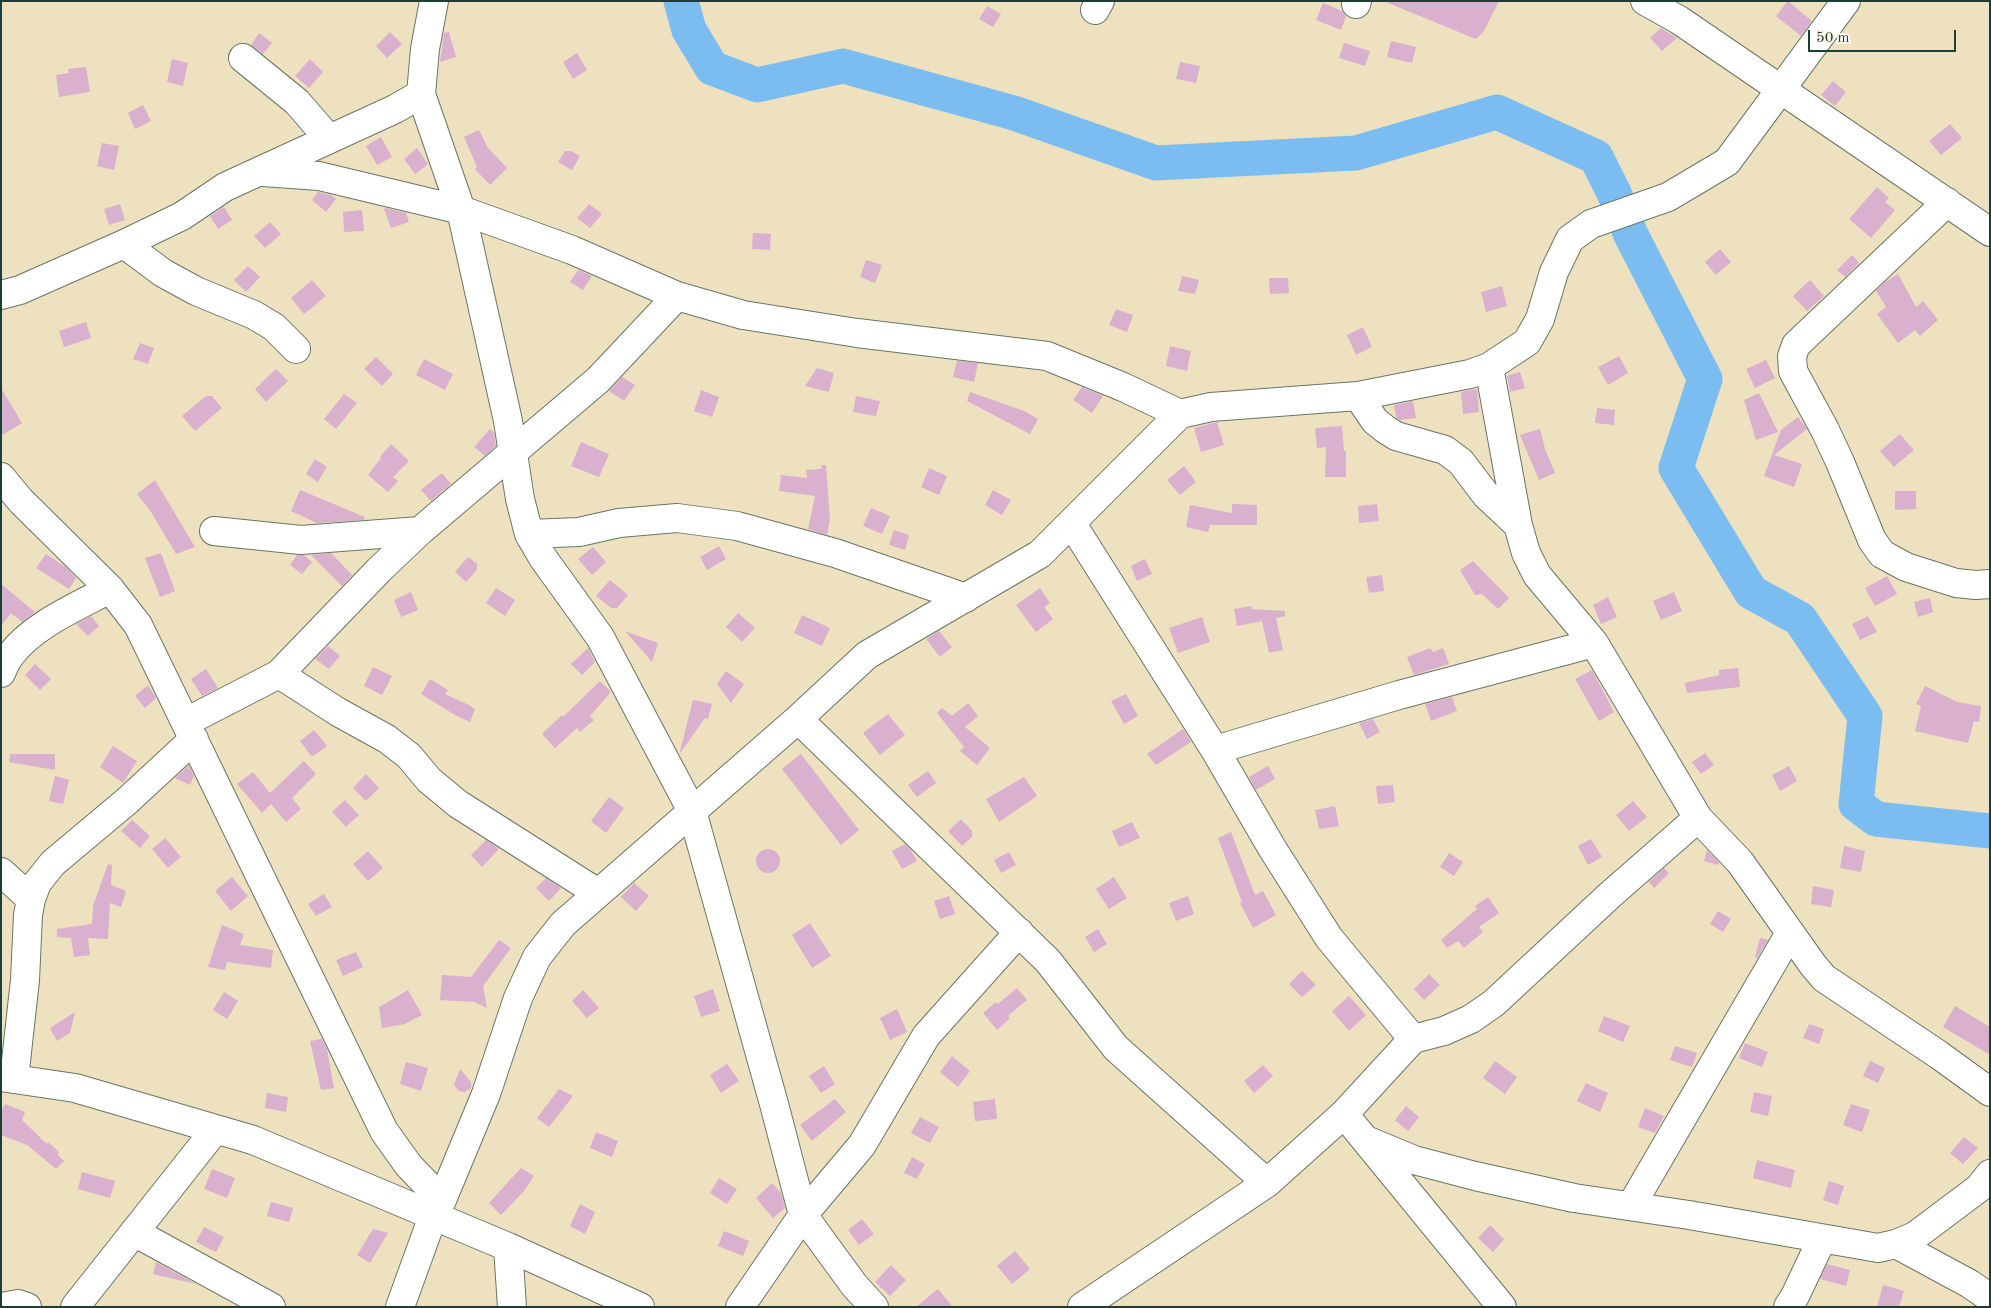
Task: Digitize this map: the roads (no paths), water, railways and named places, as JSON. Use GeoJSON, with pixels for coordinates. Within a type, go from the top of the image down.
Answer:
{"type":"FeatureCollection","features":[{"type":"Feature","properties":{"kind":"street"},"geometry":{"type":"LineString","coordinates":[[434,1],[425,49],[421,94],[461,210],[508,421],[520,499],[529,534],[543,558],[600,636],[692,811],[803,1215],[854,1285],[874,1307]]}},
{"type":"Feature","properties":{"kind":"street"},"geometry":{"type":"LineString","coordinates":[[1645,1],[1679,20],[1947,202],[1986,220]]}},
{"type":"Feature","properties":{"kind":"street"},"geometry":{"type":"LineString","coordinates":[[400,1307],[438,1208],[486,1094],[518,998],[536,957],[563,924],[867,656],[1040,554],[1180,414],[1211,407],[1358,396],[1470,374],[1489,367],[1527,342],[1540,319],[1554,272],[1570,239],[1592,224],[1668,197],[1727,162],[1846,1]]}},
{"type":"Feature","properties":{"kind":"street"},"geometry":{"type":"LineString","coordinates":[[243,58],[298,102],[330,139]]}},
{"type":"Feature","properties":{"kind":"street"},"geometry":{"type":"LineString","coordinates":[[1,295],[20,290],[124,244],[182,216],[225,186],[261,172],[396,109],[421,94]]}},
{"type":"Feature","properties":{"kind":"street"},"geometry":{"type":"LineString","coordinates":[[261,172],[319,176],[461,210],[572,250],[677,296],[742,315],[857,333],[1047,356],[1124,387],[1180,414]]}},
{"type":"Feature","properties":{"kind":"street"},"geometry":{"type":"LineString","coordinates":[[1947,202],[1796,344],[1792,356],[1793,371],[1825,430],[1872,540],[1882,554],[1906,567],[1956,583],[1990,584]]}},
{"type":"Feature","properties":{"kind":"street"},"geometry":{"type":"LineString","coordinates":[[124,244],[163,273],[196,291],[254,314],[274,327],[296,349]]}},
{"type":"Feature","properties":{"kind":"street"},"geometry":{"type":"LineString","coordinates":[[640,1307],[508,1247],[438,1208],[252,1140],[75,1088],[8,1078],[25,980],[28,915],[31,899],[37,883],[53,863],[127,801],[190,731],[279,674],[379,570],[420,531],[598,380],[677,296]]}},
{"type":"Feature","properties":{"kind":"street"},"geometry":{"type":"LineString","coordinates":[[1489,367],[1518,525],[1526,553],[1537,575],[1594,643],[1698,818],[1740,862],[1824,978],[1990,1092]]}},
{"type":"Feature","properties":{"kind":"street"},"geometry":{"type":"LineString","coordinates":[[1358,396],[1375,421],[1385,429],[1396,436],[1444,450],[1461,462],[1486,495],[1518,525]]}},
{"type":"Feature","properties":{"kind":"street"},"geometry":{"type":"LineString","coordinates":[[1,477],[21,501],[110,589],[138,625],[384,1131],[438,1208]]}},
{"type":"Feature","properties":{"kind":"street"},"geometry":{"type":"LineString","coordinates":[[529,534],[579,532],[619,523],[677,518],[737,526],[835,554],[966,598]]}},
{"type":"Feature","properties":{"kind":"street"},"geometry":{"type":"LineString","coordinates":[[1072,524],[1215,750],[1272,848],[1330,938],[1414,1039]]}},
{"type":"Feature","properties":{"kind":"street"},"geometry":{"type":"LineString","coordinates":[[214,531],[301,540],[420,531]]}},
{"type":"Feature","properties":{"kind":"street"},"geometry":{"type":"LineString","coordinates":[[1,673],[9,656],[24,640],[47,623],[110,589]]}},
{"type":"Feature","properties":{"kind":"street"},"geometry":{"type":"LineString","coordinates":[[1215,750],[1399,695],[1594,643]]}},
{"type":"Feature","properties":{"kind":"street"},"geometry":{"type":"LineString","coordinates":[[279,674],[338,712],[387,739],[409,756],[429,780],[458,804],[598,893]]}},
{"type":"Feature","properties":{"kind":"street"},"geometry":{"type":"LineString","coordinates":[[798,718],[1048,961],[1116,1048],[1266,1183]]}},
{"type":"Feature","properties":{"kind":"street"},"geometry":{"type":"LineString","coordinates":[[1082,1307],[1266,1183],[1344,1114],[1414,1039],[1444,1031],[1471,1019],[1494,1003],[1610,895],[1698,818]]}},
{"type":"Feature","properties":{"kind":"street"},"geometry":{"type":"LineString","coordinates":[[1,872],[31,899]]}},
{"type":"Feature","properties":{"kind":"street"},"geometry":{"type":"LineString","coordinates":[[740,1307],[803,1215],[862,1145],[926,1036],[1019,932]]}},
{"type":"Feature","properties":{"kind":"street"},"geometry":{"type":"LineString","coordinates":[[1631,1206],[1790,933]]}},
{"type":"Feature","properties":{"kind":"street"},"geometry":{"type":"LineString","coordinates":[[1344,1114],[1502,1307]]}},
{"type":"Feature","properties":{"kind":"street"},"geometry":{"type":"LineString","coordinates":[[75,1307],[215,1130]]}},
{"type":"Feature","properties":{"kind":"street"},"geometry":{"type":"LineString","coordinates":[[1366,1140],[1414,1160],[1574,1198],[1878,1248],[1896,1244],[1915,1236],[1986,1185]]}},
{"type":"Feature","properties":{"kind":"street"},"geometry":{"type":"LineString","coordinates":[[134,1232],[271,1307]]}},
{"type":"Feature","properties":{"kind":"street"},"geometry":{"type":"LineString","coordinates":[[1788,1307],[1822,1240]]}},
{"type":"Feature","properties":{"kind":"street"},"geometry":{"type":"LineString","coordinates":[[1896,1244],[1970,1284],[1990,1298]]}},
{"type":"Feature","properties":{"kind":"street"},"geometry":{"type":"LineString","coordinates":[[508,1247],[512,1307]]}},
{"type":"Feature","properties":{"kind":"street"},"geometry":{"type":"LineString","coordinates":[[1,1307],[18,1304],[27,1307]]}},
{"type":"Feature","properties":{"kind":"waterway"},"geometry":{"type":"LineString","coordinates":[[681,1],[689,30],[712,68],[757,85],[843,66],[1014,113],[1156,163],[1356,153],[1497,112],[1596,157],[1614,193],[1631,235],[1705,379],[1676,468],[1751,592],[1800,619],[1865,716],[1856,804],[1876,819],[1990,831]]}}]}
